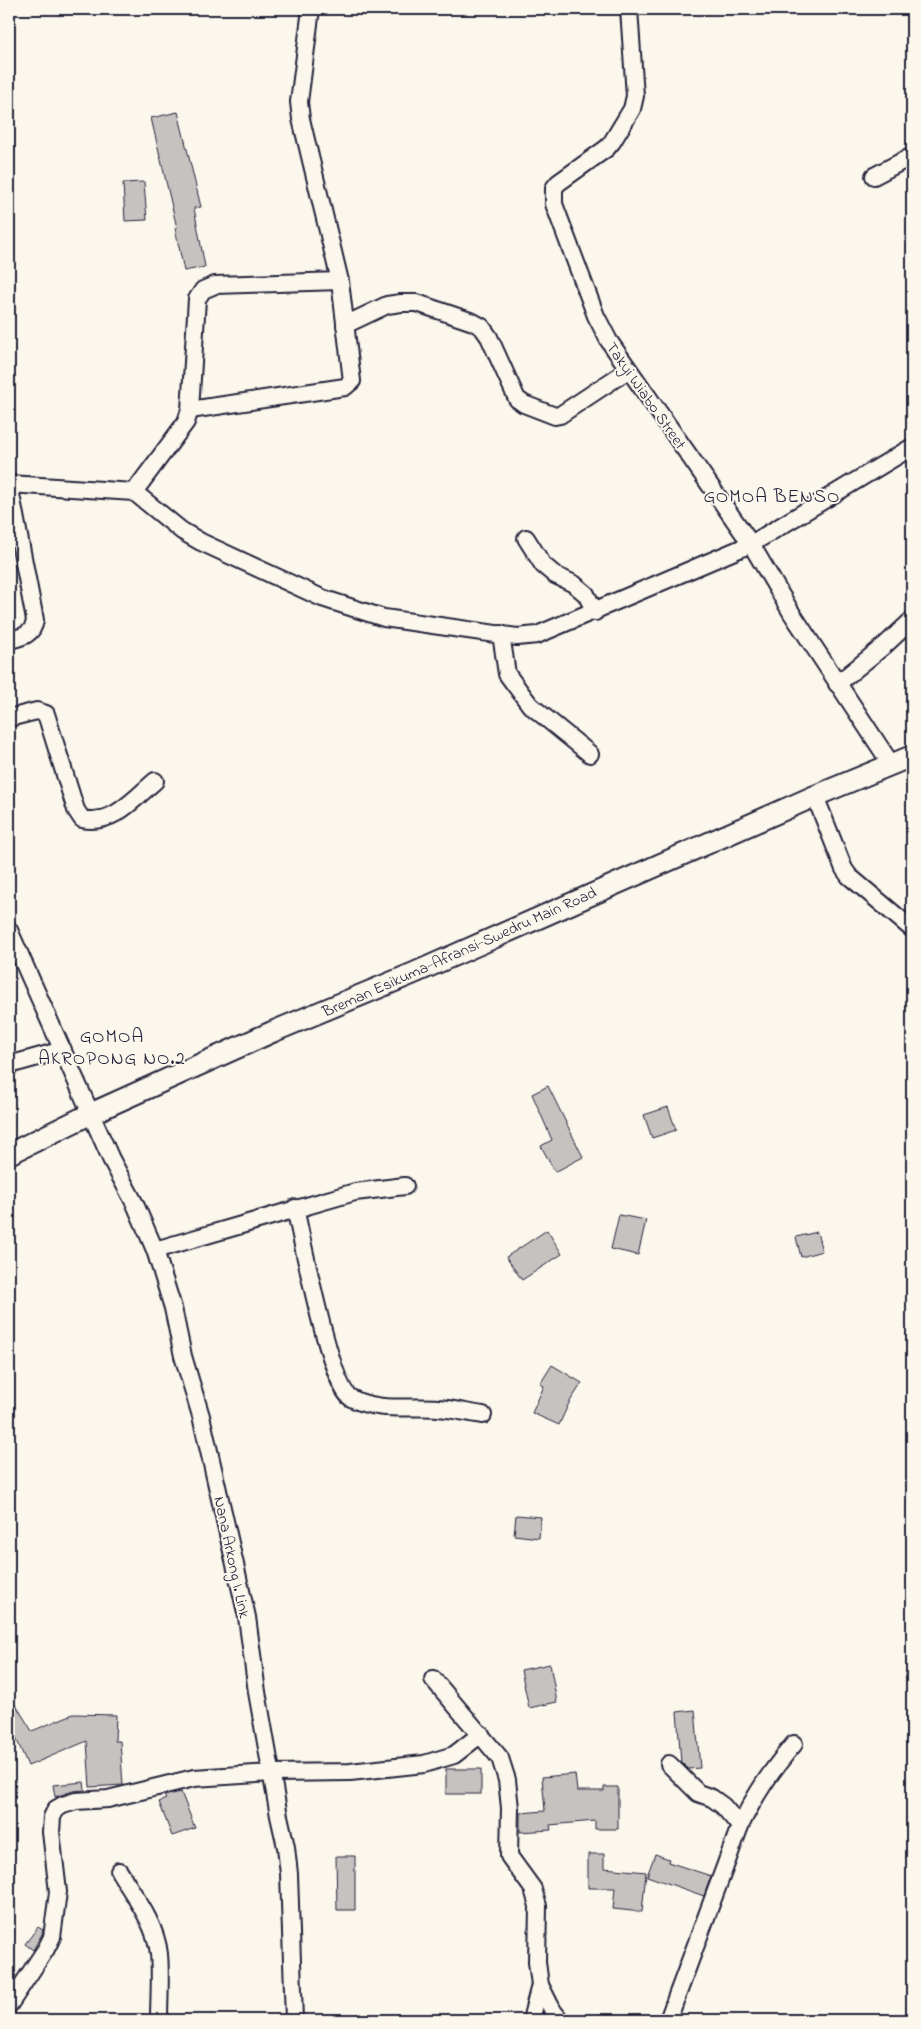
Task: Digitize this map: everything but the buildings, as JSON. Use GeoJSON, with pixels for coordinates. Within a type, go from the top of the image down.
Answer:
{"type":"FeatureCollection","features":[{"type":"Feature","properties":{"kind":"main road","name":"Breman Esikuma-Afransi-Swedru Main Road"},"geometry":{"type":"LineString","coordinates":[[9,1154],[90,1114],[272,1032],[414,973],[815,796],[912,756]]}},
{"type":"Feature","properties":{"kind":"street"},"geometry":{"type":"LineString","coordinates":[[190,410],[344,387],[352,381],[340,281],[301,119],[299,102],[311,9]]}},
{"type":"Feature","properties":{"kind":"street","name":"Takyi Wiabo Street"},"geometry":{"type":"LineString","coordinates":[[629,9],[635,96],[632,109],[607,148],[558,182],[554,188],[554,204],[599,322],[628,370],[751,544],[790,612],[891,764]]}},
{"type":"Feature","properties":{"kind":"street"},"geometry":{"type":"LineString","coordinates":[[874,176],[912,156]]}},
{"type":"Feature","properties":{"kind":"street"},"geometry":{"type":"LineString","coordinates":[[134,492],[182,430],[190,410],[197,299],[203,290],[215,285],[340,281]]}},
{"type":"Feature","properties":{"kind":"street"},"geometry":{"type":"LineString","coordinates":[[345,325],[387,305],[401,303],[417,303],[473,322],[482,327],[489,337],[517,399],[524,404],[555,416],[560,415],[628,370]]}},
{"type":"Feature","properties":{"kind":"street"},"geometry":{"type":"LineString","coordinates":[[9,640],[30,632],[34,628],[35,620],[9,484],[134,492],[182,531],[200,542],[322,598],[384,618],[517,637],[537,636],[751,544],[912,446]]}},
{"type":"Feature","properties":{"kind":"street"},"geometry":{"type":"LineString","coordinates":[[526,538],[543,565],[555,575],[574,584],[586,594],[595,612]]}},
{"type":"Feature","properties":{"kind":"street"},"geometry":{"type":"LineString","coordinates":[[837,684],[886,645],[912,620]]}},
{"type":"Feature","properties":{"kind":"street"},"geometry":{"type":"LineString","coordinates":[[501,634],[507,674],[530,705],[590,754]]}},
{"type":"Feature","properties":{"kind":"street"},"geometry":{"type":"LineString","coordinates":[[9,718],[36,711],[46,714],[76,810],[82,819],[92,821],[113,816],[155,781]]}},
{"type":"Feature","properties":{"kind":"street"},"geometry":{"type":"LineString","coordinates":[[815,796],[844,869],[912,929]]}},
{"type":"Feature","properties":{"kind":"street","name":"Nana Arkong I. Link"},"geometry":{"type":"LineString","coordinates":[[9,930],[90,1114],[155,1250],[173,1308],[183,1356],[203,1425],[247,1617],[257,1692],[286,1847],[289,1874],[294,2020]]}},
{"type":"Feature","properties":{"kind":"street"},"geometry":{"type":"LineString","coordinates":[[9,1065],[63,1050]]}},
{"type":"Feature","properties":{"kind":"street"},"geometry":{"type":"LineString","coordinates":[[155,1250],[355,1192],[405,1186]]}},
{"type":"Feature","properties":{"kind":"street"},"geometry":{"type":"LineString","coordinates":[[295,1208],[317,1305],[337,1378],[349,1397],[374,1406],[440,1408],[483,1415]]}},
{"type":"Feature","properties":{"kind":"street"},"geometry":{"type":"LineString","coordinates":[[434,1679],[500,1758],[507,1780],[510,1808],[509,1856],[533,1889],[538,1906],[537,1962],[540,1985],[552,2011],[560,2020]]}},
{"type":"Feature","properties":{"kind":"street"},"geometry":{"type":"LineString","coordinates":[[9,2005],[46,1949],[52,1936],[58,1892],[51,1832],[52,1817],[56,1810],[63,1805],[108,1798],[194,1778],[272,1773],[350,1772],[424,1764],[454,1755],[481,1734]]}},
{"type":"Feature","properties":{"kind":"street"},"geometry":{"type":"LineString","coordinates":[[668,2020],[740,1826],[754,1797],[771,1771],[794,1744]]}},
{"type":"Feature","properties":{"kind":"street"},"geometry":{"type":"LineString","coordinates":[[669,1764],[698,1793],[712,1798],[723,1806],[740,1826]]}},
{"type":"Feature","properties":{"kind":"street"},"geometry":{"type":"LineString","coordinates":[[119,1871],[147,1918],[159,1952],[159,2020]]}},
{"type":"Feature","properties":{"kind":"street"},"geometry":{"type":"LineString","coordinates":[[531,2020],[540,1985]]}},
{"type":"Feature","properties":{"kind":"district","name":"GOMOA BENSO"},"geometry":{"type":"Point","coordinates":[772,495]}},
{"type":"Feature","properties":{"kind":"district","name":"GOMOA AKROPONG NO.2"},"geometry":{"type":"Point","coordinates":[112,1046]}}]}
